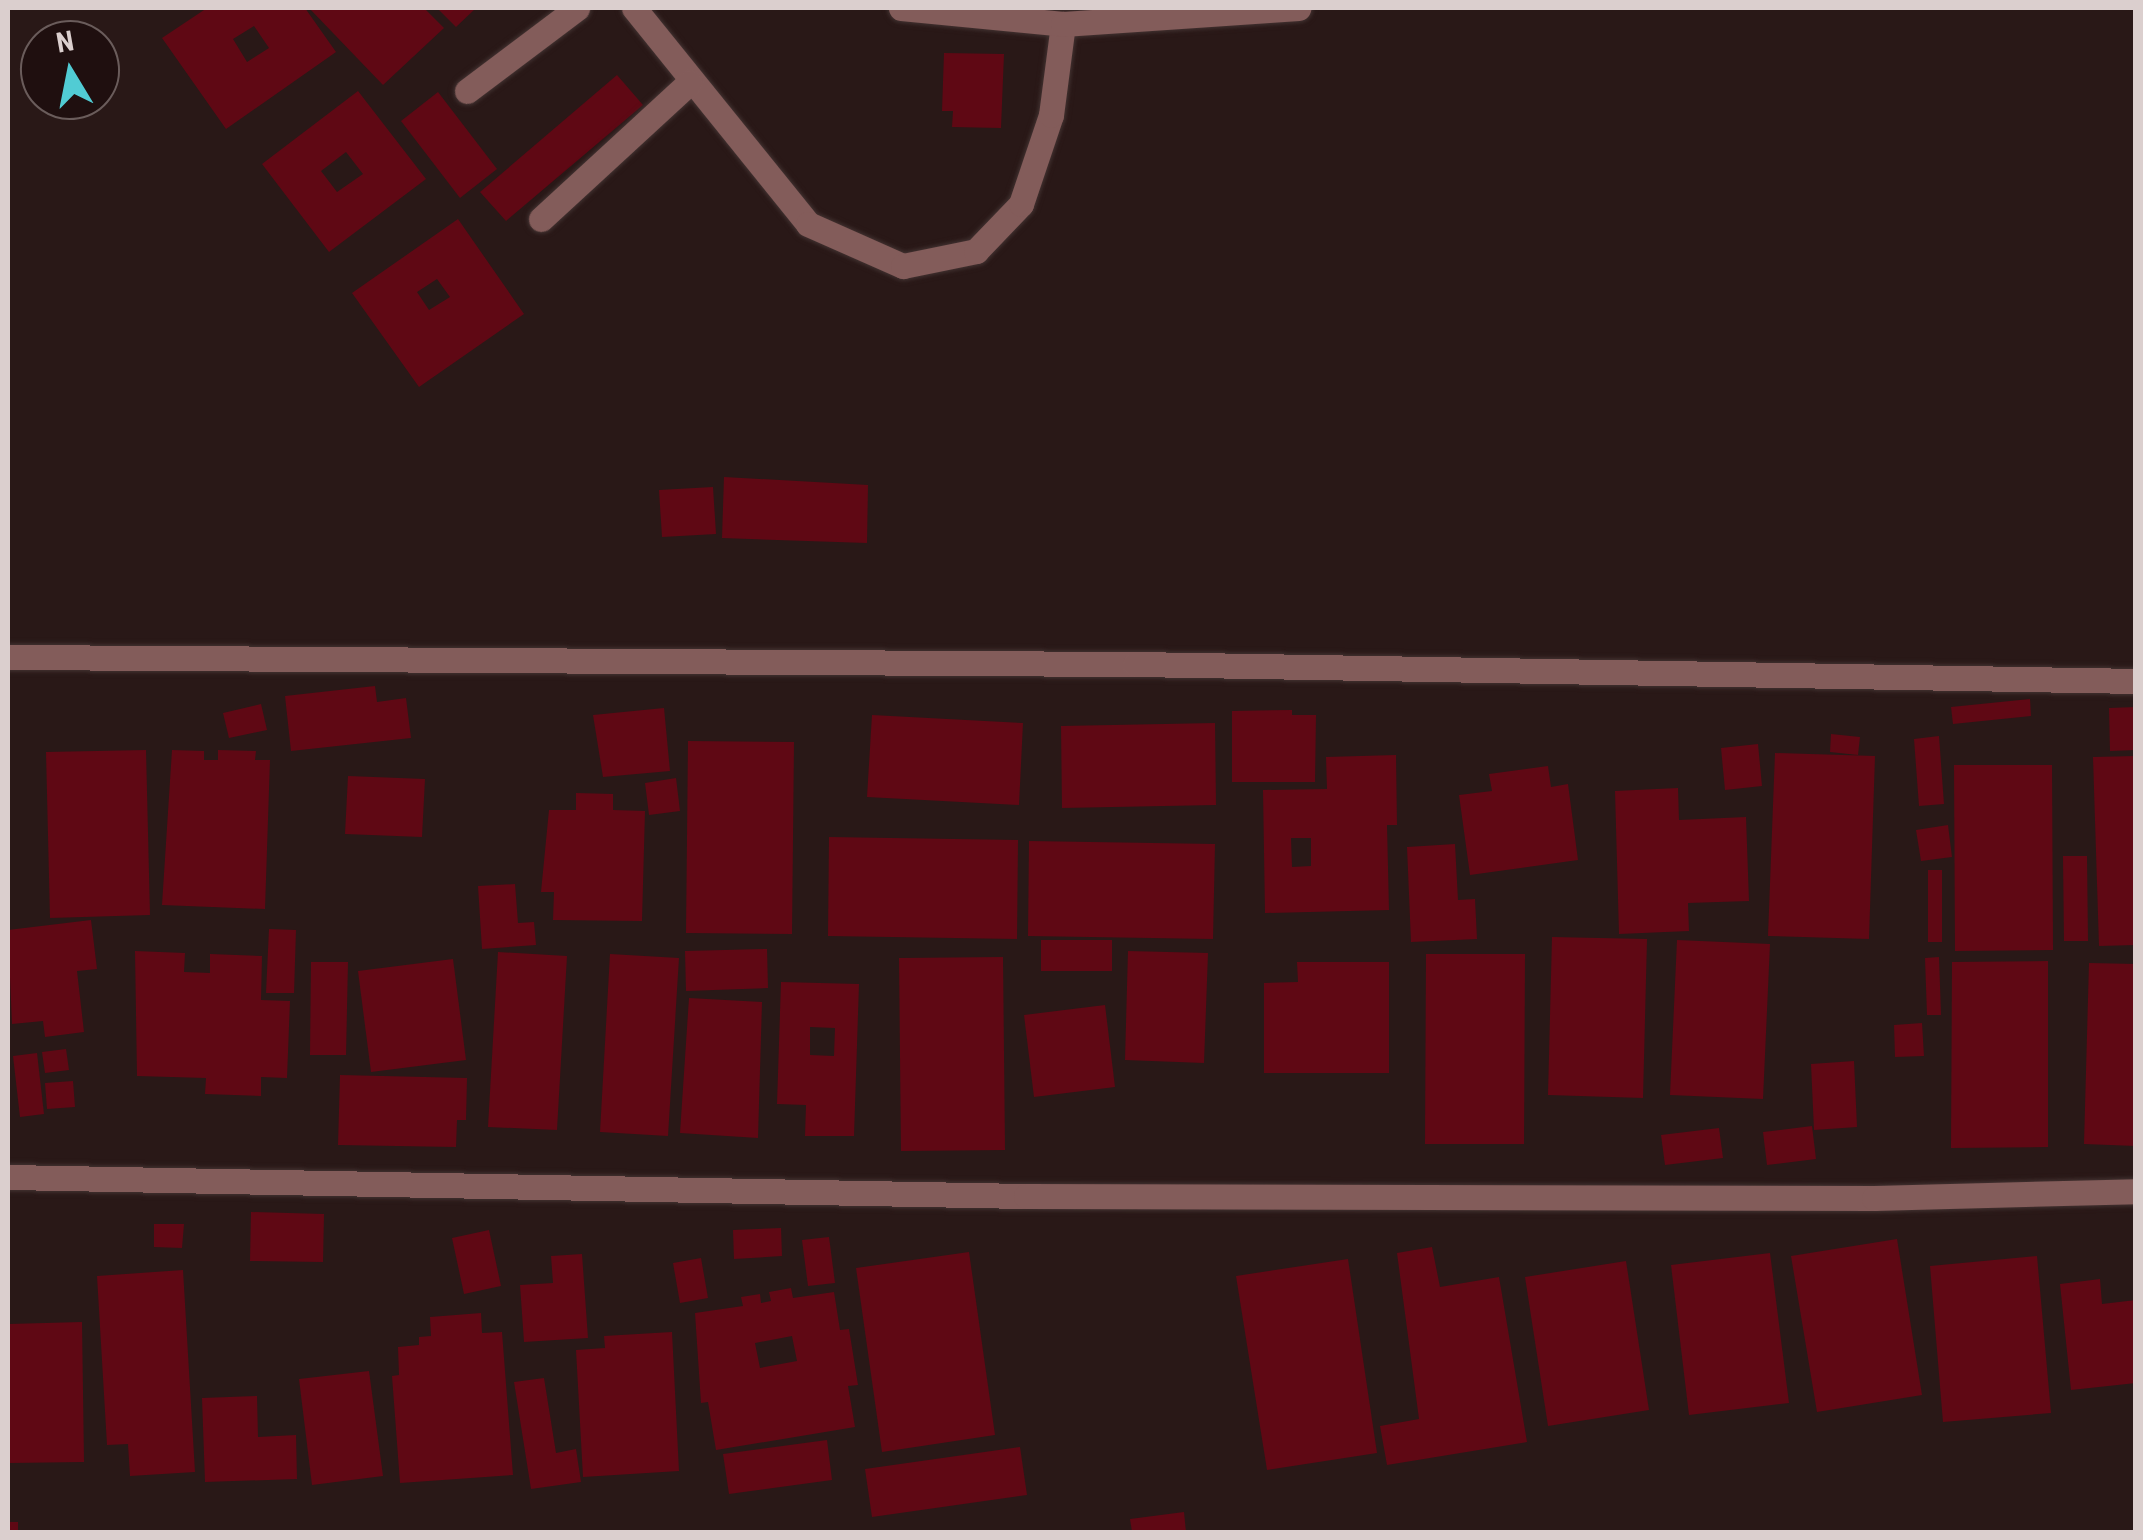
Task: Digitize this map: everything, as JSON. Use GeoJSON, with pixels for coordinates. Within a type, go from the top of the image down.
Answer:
{"type":"FeatureCollection","features":[{"type":"Feature","properties":{"kind":"street"},"geometry":{"type":"LineString","coordinates":[[467,91],[577,8]]}},
{"type":"Feature","properties":{"kind":"street"},"geometry":{"type":"LineString","coordinates":[[634,8],[808,224],[903,266],[976,252],[1022,204],[1051,115],[1064,24]]}},
{"type":"Feature","properties":{"kind":"street"},"geometry":{"type":"LineString","coordinates":[[901,8],[1064,24],[1298,8]]}},
{"type":"Feature","properties":{"kind":"street"},"geometry":{"type":"LineString","coordinates":[[541,220],[690,82]]}},
{"type":"Feature","properties":{"kind":"street"},"geometry":{"type":"LineString","coordinates":[[8,657],[1135,664],[2136,681]]}},
{"type":"Feature","properties":{"kind":"street"},"geometry":{"type":"LineString","coordinates":[[8,1178],[1026,1196],[1874,1198],[2136,1191]]}},
{"type":"Feature","properties":{"kind":"shaded area"},"geometry":{"type":"Polygon","coordinates":[[[8,1530],[1278,1532],[8,1532],[8,1530]]]}},
{"type":"Feature","properties":{"kind":"building"},"geometry":{"type":"Polygon","coordinates":[[[207,8],[305,8],[336,52],[226,129],[162,38],[207,8]],[[254,26],[233,39],[247,62],[269,48],[254,26]]]}},
{"type":"Feature","properties":{"kind":"building"},"geometry":{"type":"Polygon","coordinates":[[[309,8],[424,8],[444,28],[383,85],[309,8]]]}},
{"type":"Feature","properties":{"kind":"building"},"geometry":{"type":"Polygon","coordinates":[[[437,8],[476,8],[456,27],[437,8]]]}},
{"type":"Feature","properties":{"kind":"building"},"geometry":{"type":"Polygon","coordinates":[[[944,53],[1004,54],[1001,128],[952,127],[953,111],[942,111],[944,53]]]}},
{"type":"Feature","properties":{"kind":"building"},"geometry":{"type":"Polygon","coordinates":[[[617,75],[643,105],[506,221],[480,192],[617,75]]]}},
{"type":"Feature","properties":{"kind":"building"},"geometry":{"type":"Polygon","coordinates":[[[358,91],[426,179],[329,252],[262,164],[358,91]],[[346,152],[321,171],[337,192],[363,174],[346,152]]]}},
{"type":"Feature","properties":{"kind":"building"},"geometry":{"type":"Polygon","coordinates":[[[438,92],[497,169],[460,198],[401,121],[438,92]]]}},
{"type":"Feature","properties":{"kind":"building"},"geometry":{"type":"Polygon","coordinates":[[[458,219],[524,314],[419,387],[352,293],[458,219]],[[437,279],[417,292],[429,310],[450,297],[437,279]]]}},
{"type":"Feature","properties":{"kind":"building"},"geometry":{"type":"Polygon","coordinates":[[[724,477],[868,485],[867,543],[722,538],[724,477]]]}},
{"type":"Feature","properties":{"kind":"building"},"geometry":{"type":"Polygon","coordinates":[[[713,487],[716,534],[662,537],[659,490],[713,487]]]}},
{"type":"Feature","properties":{"kind":"building"},"geometry":{"type":"Polygon","coordinates":[[[375,686],[377,702],[406,698],[411,738],[291,751],[285,696],[375,686]]]}},
{"type":"Feature","properties":{"kind":"building"},"geometry":{"type":"Polygon","coordinates":[[[2030,699],[2031,716],[1953,724],[1951,707],[2030,699]]]}},
{"type":"Feature","properties":{"kind":"building"},"geometry":{"type":"Polygon","coordinates":[[[261,704],[267,730],[229,738],[223,713],[261,704]]]}},
{"type":"Feature","properties":{"kind":"building"},"geometry":{"type":"Polygon","coordinates":[[[2136,707],[2136,750],[2110,751],[2109,708],[2136,707]]]}},
{"type":"Feature","properties":{"kind":"building"},"geometry":{"type":"Polygon","coordinates":[[[664,708],[670,771],[603,777],[593,715],[664,708]]]}},
{"type":"Feature","properties":{"kind":"building"},"geometry":{"type":"Polygon","coordinates":[[[1292,710],[1292,715],[1316,715],[1315,782],[1232,782],[1232,711],[1292,710]]]}},
{"type":"Feature","properties":{"kind":"building"},"geometry":{"type":"Polygon","coordinates":[[[872,715],[1023,723],[1019,805],[867,797],[872,715]]]}},
{"type":"Feature","properties":{"kind":"building"},"geometry":{"type":"Polygon","coordinates":[[[1215,723],[1216,805],[1062,808],[1061,726],[1215,723]]]}},
{"type":"Feature","properties":{"kind":"building"},"geometry":{"type":"Polygon","coordinates":[[[1831,734],[1860,737],[1858,755],[1830,752],[1831,734]]]}},
{"type":"Feature","properties":{"kind":"building"},"geometry":{"type":"Polygon","coordinates":[[[1939,736],[1944,804],[1919,806],[1914,739],[1939,736]]]}},
{"type":"Feature","properties":{"kind":"building"},"geometry":{"type":"Polygon","coordinates":[[[688,741],[794,742],[792,934],[686,933],[688,741]]]}},
{"type":"Feature","properties":{"kind":"building"},"geometry":{"type":"Polygon","coordinates":[[[1758,744],[1762,786],[1725,790],[1721,748],[1758,744]]]}},
{"type":"Feature","properties":{"kind":"building"},"geometry":{"type":"Polygon","coordinates":[[[146,750],[150,915],[50,918],[46,752],[146,750]]]}},
{"type":"Feature","properties":{"kind":"building"},"geometry":{"type":"Polygon","coordinates":[[[172,750],[204,751],[204,760],[218,760],[218,750],[256,751],[255,760],[270,760],[265,909],[162,905],[172,750]]]}},
{"type":"Feature","properties":{"kind":"building"},"geometry":{"type":"Polygon","coordinates":[[[1775,753],[1875,756],[1869,939],[1768,936],[1775,753]]]}},
{"type":"Feature","properties":{"kind":"building"},"geometry":{"type":"Polygon","coordinates":[[[1396,755],[1397,825],[1387,825],[1389,910],[1265,913],[1263,790],[1327,789],[1326,757],[1396,755]],[[1291,838],[1292,867],[1311,866],[1311,838],[1291,838]]]}},
{"type":"Feature","properties":{"kind":"building"},"geometry":{"type":"Polygon","coordinates":[[[2136,756],[2136,945],[2099,946],[2093,757],[2136,756]]]}},
{"type":"Feature","properties":{"kind":"building"},"geometry":{"type":"Polygon","coordinates":[[[1954,765],[2052,765],[2053,950],[1955,951],[1954,765]]]}},
{"type":"Feature","properties":{"kind":"building"},"geometry":{"type":"Polygon","coordinates":[[[1548,766],[1551,787],[1568,784],[1578,860],[1470,875],[1459,795],[1492,791],[1489,774],[1548,766]]]}},
{"type":"Feature","properties":{"kind":"building"},"geometry":{"type":"Polygon","coordinates":[[[348,776],[425,779],[422,837],[345,834],[348,776]]]}},
{"type":"Feature","properties":{"kind":"building"},"geometry":{"type":"Polygon","coordinates":[[[676,778],[680,811],[649,815],[645,783],[676,778]]]}},
{"type":"Feature","properties":{"kind":"building"},"geometry":{"type":"Polygon","coordinates":[[[1678,788],[1679,820],[1746,817],[1749,901],[1688,903],[1689,931],[1619,934],[1615,791],[1678,788]]]}},
{"type":"Feature","properties":{"kind":"building"},"geometry":{"type":"Polygon","coordinates":[[[576,793],[613,794],[613,810],[645,811],[642,921],[553,920],[554,892],[541,892],[549,810],[576,810],[576,793]]]}},
{"type":"Feature","properties":{"kind":"building"},"geometry":{"type":"Polygon","coordinates":[[[1948,825],[1952,857],[1921,861],[1916,830],[1948,825]]]}},
{"type":"Feature","properties":{"kind":"building"},"geometry":{"type":"Polygon","coordinates":[[[829,837],[1018,840],[1017,939],[828,936],[829,837]]]}},
{"type":"Feature","properties":{"kind":"building"},"geometry":{"type":"Polygon","coordinates":[[[1029,841],[1215,844],[1213,939],[1028,936],[1029,841]]]}},
{"type":"Feature","properties":{"kind":"building"},"geometry":{"type":"Polygon","coordinates":[[[1455,844],[1458,900],[1475,899],[1477,939],[1411,942],[1407,847],[1455,844]]]}},
{"type":"Feature","properties":{"kind":"building"},"geometry":{"type":"Polygon","coordinates":[[[2063,856],[2087,856],[2088,941],[2064,941],[2063,856]]]}},
{"type":"Feature","properties":{"kind":"building"},"geometry":{"type":"Polygon","coordinates":[[[1928,870],[1942,870],[1942,942],[1928,942],[1928,870]]]}},
{"type":"Feature","properties":{"kind":"building"},"geometry":{"type":"Polygon","coordinates":[[[515,884],[518,923],[534,922],[536,945],[482,949],[478,886],[515,884]]]}},
{"type":"Feature","properties":{"kind":"building"},"geometry":{"type":"Polygon","coordinates":[[[91,920],[97,969],[77,971],[84,1032],[45,1037],[43,1021],[12,1024],[8,930],[91,920]]]}},
{"type":"Feature","properties":{"kind":"building"},"geometry":{"type":"Polygon","coordinates":[[[269,929],[296,930],[294,993],[266,993],[269,929]]]}},
{"type":"Feature","properties":{"kind":"building"},"geometry":{"type":"Polygon","coordinates":[[[1552,937],[1647,939],[1643,1098],[1548,1095],[1552,937]]]}},
{"type":"Feature","properties":{"kind":"building"},"geometry":{"type":"Polygon","coordinates":[[[1041,940],[1112,940],[1112,971],[1041,971],[1041,940]]]}},
{"type":"Feature","properties":{"kind":"building"},"geometry":{"type":"Polygon","coordinates":[[[1677,940],[1770,944],[1763,1099],[1670,1095],[1677,940]]]}},
{"type":"Feature","properties":{"kind":"building"},"geometry":{"type":"Polygon","coordinates":[[[767,949],[768,988],[686,991],[685,951],[767,949]]]}},
{"type":"Feature","properties":{"kind":"building"},"geometry":{"type":"Polygon","coordinates":[[[135,951],[185,953],[184,972],[210,973],[210,954],[262,956],[261,1000],[290,1001],[287,1078],[261,1077],[261,1096],[205,1094],[206,1078],[137,1076],[135,951]]]}},
{"type":"Feature","properties":{"kind":"building"},"geometry":{"type":"Polygon","coordinates":[[[1128,951],[1208,953],[1204,1063],[1125,1060],[1128,951]]]}},
{"type":"Feature","properties":{"kind":"building"},"geometry":{"type":"Polygon","coordinates":[[[498,952],[567,956],[557,1130],[488,1127],[498,952]]]}},
{"type":"Feature","properties":{"kind":"building"},"geometry":{"type":"Polygon","coordinates":[[[610,954],[679,958],[668,1136],[600,1132],[610,954]]]}},
{"type":"Feature","properties":{"kind":"building"},"geometry":{"type":"Polygon","coordinates":[[[1426,954],[1525,954],[1524,1144],[1425,1144],[1426,954]]]}},
{"type":"Feature","properties":{"kind":"building"},"geometry":{"type":"Polygon","coordinates":[[[1003,957],[1005,1150],[901,1151],[899,958],[1003,957]]]}},
{"type":"Feature","properties":{"kind":"building"},"geometry":{"type":"Polygon","coordinates":[[[1939,957],[1941,1015],[1927,1015],[1925,958],[1939,957]]]}},
{"type":"Feature","properties":{"kind":"building"},"geometry":{"type":"Polygon","coordinates":[[[453,959],[466,1060],[371,1072],[358,971],[453,959]]]}},
{"type":"Feature","properties":{"kind":"building"},"geometry":{"type":"Polygon","coordinates":[[[2048,961],[2048,1147],[1951,1148],[1952,962],[2048,961]]]}},
{"type":"Feature","properties":{"kind":"building"},"geometry":{"type":"Polygon","coordinates":[[[311,962],[348,962],[346,1055],[310,1055],[311,962]]]}},
{"type":"Feature","properties":{"kind":"building"},"geometry":{"type":"Polygon","coordinates":[[[1297,962],[1389,962],[1389,1073],[1264,1073],[1264,983],[1298,982],[1297,962]]]}},
{"type":"Feature","properties":{"kind":"building"},"geometry":{"type":"Polygon","coordinates":[[[2089,963],[2136,964],[2136,1146],[2084,1144],[2089,963]]]}},
{"type":"Feature","properties":{"kind":"building"},"geometry":{"type":"Polygon","coordinates":[[[781,982],[859,984],[854,1136],[805,1136],[806,1105],[777,1104],[781,982]],[[810,1027],[810,1055],[834,1056],[835,1028],[810,1027]]]}},
{"type":"Feature","properties":{"kind":"building"},"geometry":{"type":"Polygon","coordinates":[[[689,998],[762,1002],[758,1138],[680,1133],[689,998]]]}},
{"type":"Feature","properties":{"kind":"building"},"geometry":{"type":"Polygon","coordinates":[[[1105,1005],[1115,1087],[1034,1097],[1024,1015],[1105,1005]]]}},
{"type":"Feature","properties":{"kind":"building"},"geometry":{"type":"Polygon","coordinates":[[[1922,1023],[1924,1056],[1895,1057],[1894,1025],[1922,1023]]]}},
{"type":"Feature","properties":{"kind":"building"},"geometry":{"type":"Polygon","coordinates":[[[66,1049],[69,1070],[45,1073],[42,1052],[66,1049]]]}},
{"type":"Feature","properties":{"kind":"building"},"geometry":{"type":"Polygon","coordinates":[[[37,1053],[44,1114],[20,1117],[13,1056],[37,1053]]]}},
{"type":"Feature","properties":{"kind":"building"},"geometry":{"type":"Polygon","coordinates":[[[1854,1061],[1857,1127],[1814,1130],[1811,1064],[1854,1061]]]}},
{"type":"Feature","properties":{"kind":"building"},"geometry":{"type":"Polygon","coordinates":[[[340,1075],[467,1078],[466,1120],[457,1120],[456,1147],[338,1145],[340,1075]]]}},
{"type":"Feature","properties":{"kind":"building"},"geometry":{"type":"Polygon","coordinates":[[[73,1081],[75,1107],[47,1109],[45,1083],[73,1081]]]}},
{"type":"Feature","properties":{"kind":"building"},"geometry":{"type":"Polygon","coordinates":[[[1812,1126],[1816,1159],[1767,1165],[1763,1132],[1812,1126]]]}},
{"type":"Feature","properties":{"kind":"building"},"geometry":{"type":"Polygon","coordinates":[[[1719,1128],[1723,1158],[1665,1165],[1661,1135],[1719,1128]]]}},
{"type":"Feature","properties":{"kind":"building"},"geometry":{"type":"Polygon","coordinates":[[[251,1212],[324,1214],[323,1262],[250,1261],[251,1212]]]}},
{"type":"Feature","properties":{"kind":"building"},"geometry":{"type":"Polygon","coordinates":[[[154,1224],[184,1224],[182,1248],[154,1247],[154,1224]]]}},
{"type":"Feature","properties":{"kind":"building"},"geometry":{"type":"Polygon","coordinates":[[[781,1228],[782,1256],[734,1259],[733,1230],[781,1228]]]}},
{"type":"Feature","properties":{"kind":"building"},"geometry":{"type":"Polygon","coordinates":[[[489,1230],[501,1286],[464,1294],[452,1238],[489,1230]]]}},
{"type":"Feature","properties":{"kind":"building"},"geometry":{"type":"Polygon","coordinates":[[[829,1237],[835,1283],[808,1286],[802,1240],[829,1237]]]}},
{"type":"Feature","properties":{"kind":"building"},"geometry":{"type":"Polygon","coordinates":[[[1897,1239],[1922,1395],[1817,1412],[1791,1256],[1897,1239]]]}},
{"type":"Feature","properties":{"kind":"building"},"geometry":{"type":"Polygon","coordinates":[[[1432,1247],[1440,1287],[1499,1277],[1527,1442],[1387,1465],[1380,1426],[1419,1419],[1397,1253],[1432,1247]]]}},
{"type":"Feature","properties":{"kind":"building"},"geometry":{"type":"Polygon","coordinates":[[[969,1252],[995,1435],[882,1452],[856,1268],[969,1252]]]}},
{"type":"Feature","properties":{"kind":"building"},"geometry":{"type":"Polygon","coordinates":[[[1770,1253],[1789,1403],[1689,1415],[1671,1265],[1770,1253]]]}},
{"type":"Feature","properties":{"kind":"building"},"geometry":{"type":"Polygon","coordinates":[[[582,1254],[588,1338],[524,1342],[520,1285],[553,1283],[551,1256],[582,1254]]]}},
{"type":"Feature","properties":{"kind":"building"},"geometry":{"type":"Polygon","coordinates":[[[2037,1256],[2051,1413],[1943,1422],[1930,1266],[2037,1256]]]}},
{"type":"Feature","properties":{"kind":"building"},"geometry":{"type":"Polygon","coordinates":[[[701,1258],[708,1298],[680,1303],[673,1263],[701,1258]]]}},
{"type":"Feature","properties":{"kind":"building"},"geometry":{"type":"Polygon","coordinates":[[[1348,1259],[1377,1453],[1267,1470],[1236,1276],[1348,1259]]]}},
{"type":"Feature","properties":{"kind":"building"},"geometry":{"type":"Polygon","coordinates":[[[1626,1261],[1649,1410],[1548,1426],[1525,1277],[1626,1261]]]}},
{"type":"Feature","properties":{"kind":"building"},"geometry":{"type":"Polygon","coordinates":[[[183,1270],[195,1472],[130,1476],[128,1444],[107,1445],[97,1276],[183,1270]]]}},
{"type":"Feature","properties":{"kind":"building"},"geometry":{"type":"Polygon","coordinates":[[[2100,1279],[2102,1304],[2136,1300],[2136,1383],[2071,1390],[2060,1284],[2100,1279]]]}},
{"type":"Feature","properties":{"kind":"building"},"geometry":{"type":"Polygon","coordinates":[[[791,1288],[793,1298],[834,1292],[840,1330],[849,1329],[858,1385],[848,1386],[855,1427],[716,1450],[708,1402],[701,1403],[695,1313],[743,1306],[741,1297],[760,1294],[761,1303],[771,1301],[769,1292],[791,1288]],[[792,1336],[755,1343],[760,1368],[797,1361],[792,1336]]]}},
{"type":"Feature","properties":{"kind":"building"},"geometry":{"type":"Polygon","coordinates":[[[481,1313],[482,1333],[502,1332],[513,1475],[400,1483],[392,1376],[399,1375],[398,1347],[419,1345],[419,1337],[431,1336],[430,1317],[481,1313]]]}},
{"type":"Feature","properties":{"kind":"building"},"geometry":{"type":"Polygon","coordinates":[[[82,1322],[84,1462],[10,1463],[9,1324],[82,1322]]]}},
{"type":"Feature","properties":{"kind":"building"},"geometry":{"type":"Polygon","coordinates":[[[672,1332],[679,1471],[583,1477],[576,1350],[605,1348],[604,1336],[672,1332]]]}},
{"type":"Feature","properties":{"kind":"building"},"geometry":{"type":"Polygon","coordinates":[[[369,1371],[383,1476],[312,1485],[299,1379],[369,1371]]]}},
{"type":"Feature","properties":{"kind":"building"},"geometry":{"type":"Polygon","coordinates":[[[544,1378],[556,1453],[576,1449],[581,1482],[531,1489],[514,1382],[544,1378]]]}},
{"type":"Feature","properties":{"kind":"building"},"geometry":{"type":"Polygon","coordinates":[[[257,1396],[258,1437],[296,1435],[297,1479],[205,1482],[202,1398],[257,1396]]]}},
{"type":"Feature","properties":{"kind":"building"},"geometry":{"type":"Polygon","coordinates":[[[827,1440],[832,1480],[729,1494],[723,1454],[827,1440]]]}},
{"type":"Feature","properties":{"kind":"building"},"geometry":{"type":"Polygon","coordinates":[[[1020,1447],[1027,1495],[872,1517],[865,1469],[1020,1447]]]}},
{"type":"Feature","properties":{"kind":"building"},"geometry":{"type":"Polygon","coordinates":[[[1184,1512],[1186,1532],[1132,1532],[1130,1519],[1184,1512]]]}},
{"type":"Feature","properties":{"kind":"building"},"geometry":{"type":"Polygon","coordinates":[[[8,1522],[18,1522],[18,1532],[8,1532],[8,1522]]]}}]}
